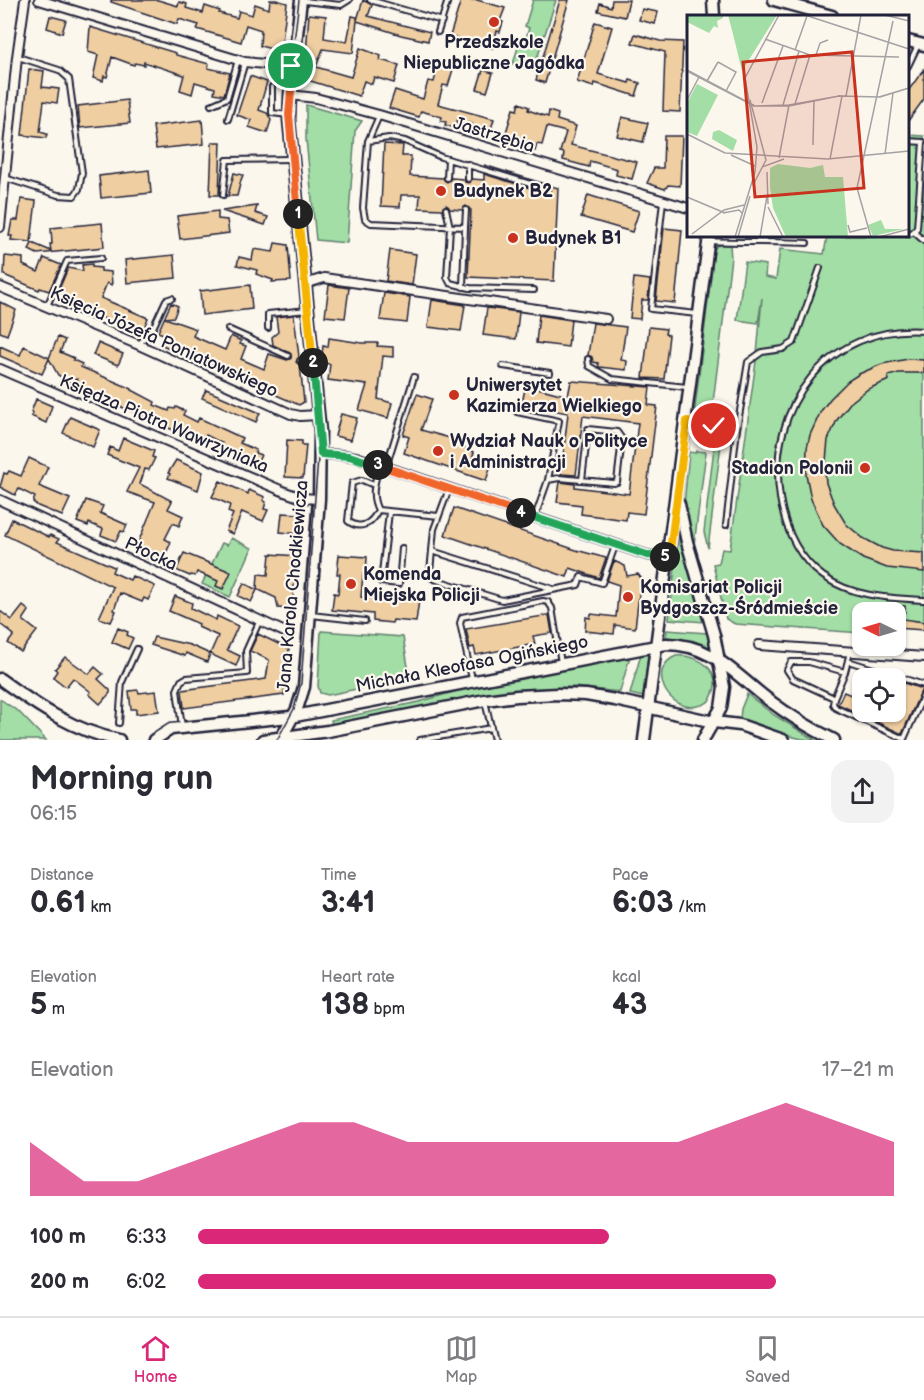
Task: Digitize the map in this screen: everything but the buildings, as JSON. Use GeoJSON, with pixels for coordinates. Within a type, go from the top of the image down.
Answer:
{"type":"FeatureCollection","features":[{"type":"Feature","properties":{"kind":"street"},"geometry":{"type":"LineString","coordinates":[[0,227],[25,0]]}},
{"type":"Feature","properties":{"kind":"street"},"geometry":{"type":"LineString","coordinates":[[39,0],[242,60],[293,67]]}},
{"type":"Feature","properties":{"kind":"street","name":"Jana Karola Chodkiewicza"},"geometry":{"type":"LineString","coordinates":[[280,739],[293,716],[303,687],[321,454],[289,115],[301,0]]}},
{"type":"Feature","properties":{"kind":"street"},"geometry":{"type":"LineString","coordinates":[[713,0],[714,15]]}},
{"type":"Feature","properties":{"kind":"street"},"geometry":{"type":"LineString","coordinates":[[774,0],[804,5],[829,15]]}},
{"type":"Feature","properties":{"kind":"street","name":"Jastrzębia"},"geometry":{"type":"LineString","coordinates":[[290,95],[316,98],[379,115],[687,208]]}},
{"type":"Feature","properties":{"kind":"street"},"geometry":{"type":"LineString","coordinates":[[644,740],[709,238]]}},
{"type":"Feature","properties":{"kind":"street"},"geometry":{"type":"LineString","coordinates":[[305,284],[324,278],[606,319]]}},
{"type":"Feature","properties":{"kind":"street","name":"Księcia Józefa Poniatowskiego"},"geometry":{"type":"LineString","coordinates":[[0,287],[139,345],[291,414],[318,415]]}},
{"type":"Feature","properties":{"kind":"street","name":"Księdza Piotra Wawrzyniaka"},"geometry":{"type":"LineString","coordinates":[[0,369],[285,492],[302,498],[319,499]]}},
{"type":"Feature","properties":{"kind":"street"},"geometry":{"type":"LineString","coordinates":[[321,454],[349,456],[615,545],[647,555],[669,558]]}},
{"type":"Feature","properties":{"kind":"street"},"geometry":{"type":"LineString","coordinates":[[677,492],[687,542],[720,661],[724,692],[714,722],[703,740]]}},
{"type":"Feature","properties":{"kind":"street","name":"Płocka"},"geometry":{"type":"LineString","coordinates":[[0,500],[289,634]]}},
{"type":"Feature","properties":{"kind":"street","name":"Michała Kleofasa Ogińskiego"},"geometry":{"type":"LineString","coordinates":[[154,740],[171,729],[293,716],[658,645],[691,646],[713,655],[720,661]]}},
{"type":"Feature","properties":{"kind":"street"},"geometry":{"type":"LineString","coordinates":[[759,645],[924,657]]}},
{"type":"Feature","properties":{"kind":"street"},"geometry":{"type":"LineString","coordinates":[[720,661],[770,702],[817,732],[834,740]]}},
{"type":"Feature","properties":{"kind":"street"},"geometry":{"type":"LineString","coordinates":[[0,679],[54,716],[81,728],[119,740]]}},
{"type":"Feature","properties":{"kind":"street"},"geometry":{"type":"LineString","coordinates":[[263,740],[328,731],[485,700],[558,694],[586,695],[714,722],[740,725],[783,740]]}},
{"type":"Feature","properties":{"kind":"lane"},"geometry":{"type":"LineString","coordinates":[[301,0],[341,5],[349,0]]}},
{"type":"Feature","properties":{"kind":"lane"},"geometry":{"type":"LineString","coordinates":[[370,0],[442,21]]}},
{"type":"Feature","properties":{"kind":"lane"},"geometry":{"type":"LineString","coordinates":[[438,32],[448,0]]}},
{"type":"Feature","properties":{"kind":"lane"},"geometry":{"type":"LineString","coordinates":[[909,63],[917,43]]}},
{"type":"Feature","properties":{"kind":"lane"},"geometry":{"type":"LineString","coordinates":[[5,178],[58,195],[74,196],[79,189],[82,173],[69,79],[59,70],[17,57]]}},
{"type":"Feature","properties":{"kind":"lane"},"geometry":{"type":"LineString","coordinates":[[212,105],[227,98],[242,60]]}},
{"type":"Feature","properties":{"kind":"lane"},"geometry":{"type":"LineString","coordinates":[[228,119],[242,60]]}},
{"type":"Feature","properties":{"kind":"lane"},"geometry":{"type":"LineString","coordinates":[[272,87],[272,113],[289,115]]}},
{"type":"Feature","properties":{"kind":"lane"},"geometry":{"type":"LineString","coordinates":[[379,115],[368,141],[363,207],[365,219],[371,223],[465,227]]}},
{"type":"Feature","properties":{"kind":"lane"},"geometry":{"type":"LineString","coordinates":[[368,141],[389,138],[405,141],[448,159],[547,189]]}},
{"type":"Feature","properties":{"kind":"lane"},"geometry":{"type":"LineString","coordinates":[[909,234],[917,228],[923,142]]}},
{"type":"Feature","properties":{"kind":"lane"},"geometry":{"type":"LineString","coordinates":[[223,195],[227,160],[293,158]]}},
{"type":"Feature","properties":{"kind":"lane"},"geometry":{"type":"LineString","coordinates":[[447,178],[448,159]]}},
{"type":"Feature","properties":{"kind":"lane"},"geometry":{"type":"LineString","coordinates":[[468,164],[468,179]]}},
{"type":"Feature","properties":{"kind":"lane"},"geometry":{"type":"LineString","coordinates":[[663,200],[651,309],[700,315]]}},
{"type":"Feature","properties":{"kind":"lane"},"geometry":{"type":"LineString","coordinates":[[446,209],[450,227],[447,277],[450,283],[463,287],[534,290]]}},
{"type":"Feature","properties":{"kind":"lane"},"geometry":{"type":"LineString","coordinates":[[463,287],[466,210]]}},
{"type":"Feature","properties":{"kind":"lane"},"geometry":{"type":"LineString","coordinates":[[914,232],[924,240]]}},
{"type":"Feature","properties":{"kind":"lane"},"geometry":{"type":"LineString","coordinates":[[709,238],[747,243],[768,240],[807,243]]}},
{"type":"Feature","properties":{"kind":"lane"},"geometry":{"type":"LineString","coordinates":[[47,307],[66,261],[101,258]]}},
{"type":"Feature","properties":{"kind":"lane"},"geometry":{"type":"LineString","coordinates":[[726,525],[737,429],[748,362],[762,352],[783,349],[794,342],[820,268]]}},
{"type":"Feature","properties":{"kind":"lane"},"geometry":{"type":"LineString","coordinates":[[139,345],[152,330],[166,300],[172,298]]}},
{"type":"Feature","properties":{"kind":"lane"},"geometry":{"type":"LineString","coordinates":[[268,328],[268,314],[307,310]]}},
{"type":"Feature","properties":{"kind":"lane"},"geometry":{"type":"LineString","coordinates":[[228,329],[288,356]]}},
{"type":"Feature","properties":{"kind":"lane"},"geometry":{"type":"LineString","coordinates":[[924,331],[893,331],[876,334],[844,348],[830,358],[806,384],[785,422],[778,463],[778,485],[787,527],[797,548],[808,563],[823,576],[840,586],[858,592],[872,596],[924,600]]}},
{"type":"Feature","properties":{"kind":"lane"},"geometry":{"type":"LineString","coordinates":[[588,359],[589,366],[612,379],[691,387]]}},
{"type":"Feature","properties":{"kind":"lane"},"geometry":{"type":"LineString","coordinates":[[300,361],[312,360]]}},
{"type":"Feature","properties":{"kind":"lane"},"geometry":{"type":"LineString","coordinates":[[503,366],[550,373]]}},
{"type":"Feature","properties":{"kind":"lane"},"geometry":{"type":"LineString","coordinates":[[374,485],[362,480],[352,483],[348,521],[354,525],[366,525],[373,520],[378,510],[373,496],[374,485],[414,377]]}},
{"type":"Feature","properties":{"kind":"lane"},"geometry":{"type":"LineString","coordinates":[[517,412],[559,421],[548,480],[535,518]]}},
{"type":"Feature","properties":{"kind":"lane"},"geometry":{"type":"LineString","coordinates":[[687,421],[737,429]]}},
{"type":"Feature","properties":{"kind":"lane"},"geometry":{"type":"LineString","coordinates":[[548,480],[559,478],[614,483],[616,482],[622,439],[617,432],[588,429],[582,480]]}},
{"type":"Feature","properties":{"kind":"lane"},"geometry":{"type":"LineString","coordinates":[[449,489],[434,529],[430,572],[432,578],[437,580],[502,600],[578,585],[581,577],[602,583],[615,545]]}},
{"type":"Feature","properties":{"kind":"lane"},"geometry":{"type":"LineString","coordinates":[[378,510],[389,513],[439,516]]}},
{"type":"Feature","properties":{"kind":"lane"},"geometry":{"type":"LineString","coordinates":[[389,513],[381,582],[399,584],[402,548]]}},
{"type":"Feature","properties":{"kind":"lane"},"geometry":{"type":"LineString","coordinates":[[432,551],[554,589]]}},
{"type":"Feature","properties":{"kind":"lane"},"geometry":{"type":"LineString","coordinates":[[472,681],[460,623],[462,617],[543,601],[548,602],[554,614],[561,664]]}},
{"type":"Feature","properties":{"kind":"lane"},"geometry":{"type":"LineString","coordinates":[[310,615],[364,621]]}},
{"type":"Feature","properties":{"kind":"lane"},"geometry":{"type":"LineString","coordinates":[[182,728],[178,684],[186,678],[247,673],[246,651],[260,621]]}},
{"type":"Feature","properties":{"kind":"lane"},"geometry":{"type":"LineString","coordinates":[[118,723],[122,682],[137,649]]}},
{"type":"Feature","properties":{"kind":"lane"},"geometry":{"type":"LineString","coordinates":[[850,651],[845,672],[834,698],[833,704],[836,708],[904,739],[924,694]]}},
{"type":"Feature","properties":{"kind":"lane"},"geometry":{"type":"LineString","coordinates":[[848,660],[924,685]]}},
{"type":"Feature","properties":{"kind":"lane"},"geometry":{"type":"LineString","coordinates":[[834,698],[793,679],[788,674],[788,665],[795,661],[808,662],[845,672]]}},
{"type":"Feature","properties":{"kind":"lane"},"geometry":{"type":"LineString","coordinates":[[485,700],[494,740]]}},
{"type":"Feature","properties":{"kind":"lane"},"geometry":{"type":"LineString","coordinates":[[413,740],[491,728]]}},
{"type":"Feature","properties":{"kind":"green space"},"geometry":{"type":"Polygon","coordinates":[[[533,0],[556,0],[533,71],[513,64],[521,37],[526,38],[529,28],[525,26],[533,0]]]}},
{"type":"Feature","properties":{"kind":"green space"},"geometry":{"type":"Polygon","coordinates":[[[306,105],[362,121],[355,131],[347,243],[316,240],[306,139],[306,105]]]}},
{"type":"Feature","properties":{"kind":"green space"},"geometry":{"type":"Polygon","coordinates":[[[909,135],[924,136],[924,629],[906,628],[906,602],[852,602],[852,632],[735,624],[726,619],[713,564],[719,563],[722,549],[730,550],[757,354],[762,298],[758,323],[737,320],[745,262],[766,265],[765,277],[776,279],[780,249],[824,254],[827,237],[909,237],[909,135]]]}},
{"type":"Feature","properties":{"kind":"green space"},"geometry":{"type":"Polygon","coordinates":[[[730,245],[731,258],[711,418],[694,416],[714,251],[716,246],[730,245]]]}},
{"type":"Feature","properties":{"kind":"green space"},"geometry":{"type":"Polygon","coordinates":[[[716,431],[726,432],[729,437],[722,436],[708,548],[704,532],[716,431]]]}},
{"type":"Feature","properties":{"kind":"green space"},"geometry":{"type":"Polygon","coordinates":[[[696,451],[706,452],[694,545],[684,506],[689,452],[695,453],[696,451]]]}},
{"type":"Feature","properties":{"kind":"green space"},"geometry":{"type":"Polygon","coordinates":[[[679,533],[704,622],[669,619],[679,533]]]}},
{"type":"Feature","properties":{"kind":"green space"},"geometry":{"type":"Polygon","coordinates":[[[231,538],[252,548],[230,597],[202,584],[222,543],[227,545],[231,538]]]}},
{"type":"Feature","properties":{"kind":"green space"},"geometry":{"type":"Polygon","coordinates":[[[667,630],[707,633],[712,648],[666,637],[667,630]]]}},
{"type":"Feature","properties":{"kind":"green space"},"geometry":{"type":"Polygon","coordinates":[[[321,631],[403,637],[410,678],[328,695],[320,693],[318,686],[321,631]]]}},
{"type":"Feature","properties":{"kind":"green space"},"geometry":{"type":"Polygon","coordinates":[[[648,652],[644,697],[630,694],[641,654],[648,652]]]}},
{"type":"Feature","properties":{"kind":"green space"},"geometry":{"type":"Polygon","coordinates":[[[630,656],[620,692],[574,687],[516,690],[332,725],[331,720],[419,702],[467,688],[630,656]]]}},
{"type":"Feature","properties":{"kind":"green space"},"geometry":{"type":"Polygon","coordinates":[[[676,656],[700,661],[712,672],[715,687],[707,703],[687,706],[678,703],[664,689],[662,670],[667,662],[676,656]]]}},
{"type":"Feature","properties":{"kind":"green space"},"geometry":{"type":"Polygon","coordinates":[[[747,694],[774,715],[815,740],[786,735],[740,719],[747,694]]]}},
{"type":"Feature","properties":{"kind":"green space"},"geometry":{"type":"Polygon","coordinates":[[[0,699],[19,712],[46,740],[0,740],[0,699]]]}},
{"type":"Feature","properties":{"kind":"tram line"},"geometry":{"type":"LineString","coordinates":[[277,740],[294,709],[301,683],[318,458],[287,122],[288,93],[299,0]]}},
{"type":"Feature","properties":{"kind":"place","name":"Przedszkole Niepubliczne Jagódka"},"geometry":{"type":"Point","coordinates":[494,22]}},
{"type":"Feature","properties":{"kind":"place","name":"Budynek B2"},"geometry":{"type":"Point","coordinates":[441,191]}},
{"type":"Feature","properties":{"kind":"place","name":"Budynek B1"},"geometry":{"type":"Point","coordinates":[513,238]}},
{"type":"Feature","properties":{"kind":"place","name":"Uniwersytet Kazimierza Wielkiego"},"geometry":{"type":"Point","coordinates":[454,395]}},
{"type":"Feature","properties":{"kind":"place","name":"Wydział Nauk o Polityce i Administracji"},"geometry":{"type":"Point","coordinates":[438,451]}},
{"type":"Feature","properties":{"kind":"place","name":"Stadion Polonii"},"geometry":{"type":"Point","coordinates":[865,468]}},
{"type":"Feature","properties":{"kind":"place","name":"Komenda Miejska Policji"},"geometry":{"type":"Point","coordinates":[351,584]}},
{"type":"Feature","properties":{"kind":"place","name":"Komisariat Policji Bydgoszcz-Śródmieście"},"geometry":{"type":"Point","coordinates":[628,597]}},
{"type":"Feature","properties":{"kind":"route"},"geometry":{"type":"LineString","coordinates":[[291,66],[293,67],[289,108],[290,127],[321,454],[356,457],[647,555],[669,558],[687,421],[714,426]]}}]}
